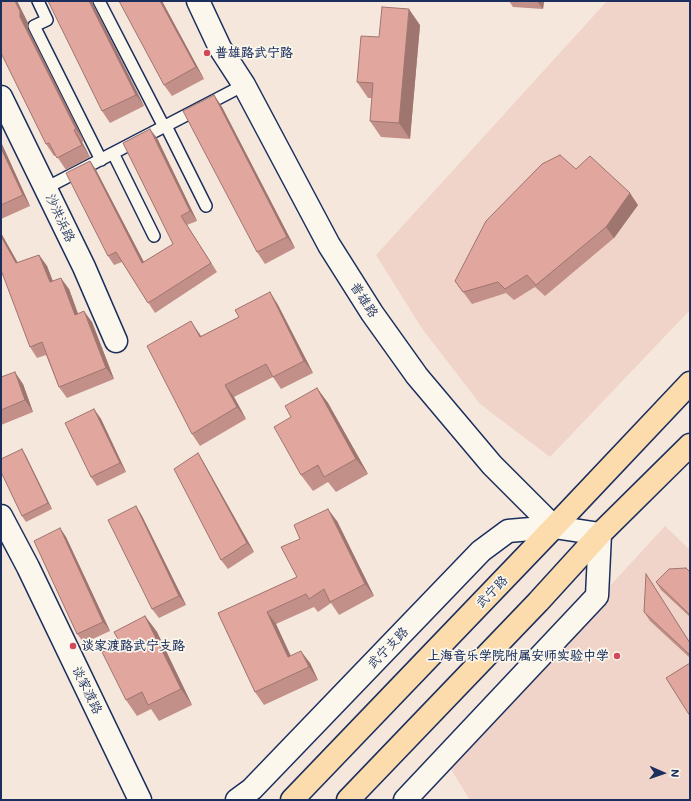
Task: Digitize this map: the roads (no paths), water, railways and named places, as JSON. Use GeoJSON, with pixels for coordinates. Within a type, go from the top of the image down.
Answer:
{"type":"FeatureCollection","features":[{"type":"Feature","properties":{"kind":"main road","name":"武宁路"},"geometry":{"type":"LineString","coordinates":[[292,800],[690,383]]}},
{"type":"Feature","properties":{"kind":"main road"},"geometry":{"type":"LineString","coordinates":[[348,800],[538,602],[600,534],[690,444]]}},
{"type":"Feature","properties":{"kind":"street","name":"普雄路"},"geometry":{"type":"LineString","coordinates":[[198,1],[220,48],[244,85],[329,246],[376,319],[417,376],[492,465],[554,527]]}},
{"type":"Feature","properties":{"kind":"street","name":"沙洪浜路"},"geometry":{"type":"LineString","coordinates":[[1,97],[84,267],[116,341]]}},
{"type":"Feature","properties":{"kind":"street","name":"谈家渡路"},"geometry":{"type":"LineString","coordinates":[[1,516],[28,567],[140,800]]}},
{"type":"Feature","properties":{"kind":"street"},"geometry":{"type":"LineString","coordinates":[[405,800],[597,596],[600,534],[554,527]]}},
{"type":"Feature","properties":{"kind":"street","name":"武宁支路"},"geometry":{"type":"LineString","coordinates":[[237,800],[252,789],[481,551],[508,531],[554,527]]}},
{"type":"Feature","properties":{"kind":"lane"},"geometry":{"type":"LineString","coordinates":[[38,1],[47,20],[34,26],[101,160]]}},
{"type":"Feature","properties":{"kind":"lane"},"geometry":{"type":"LineString","coordinates":[[99,1],[206,206]]}},
{"type":"Feature","properties":{"kind":"lane"},"geometry":{"type":"LineString","coordinates":[[46,188],[244,85]]}},
{"type":"Feature","properties":{"kind":"lane"},"geometry":{"type":"LineString","coordinates":[[113,153],[154,236]]}},
{"type":"Feature","properties":{"kind":"place","name":"普雄路武宁路"},"geometry":{"type":"Point","coordinates":[207,53]}},
{"type":"Feature","properties":{"kind":"place","name":"谈家渡路武宁支路"},"geometry":{"type":"Point","coordinates":[73,646]}},
{"type":"Feature","properties":{"kind":"place","name":"上海音乐学院附属安师实验中学"},"geometry":{"type":"Point","coordinates":[617,656]}}]}
